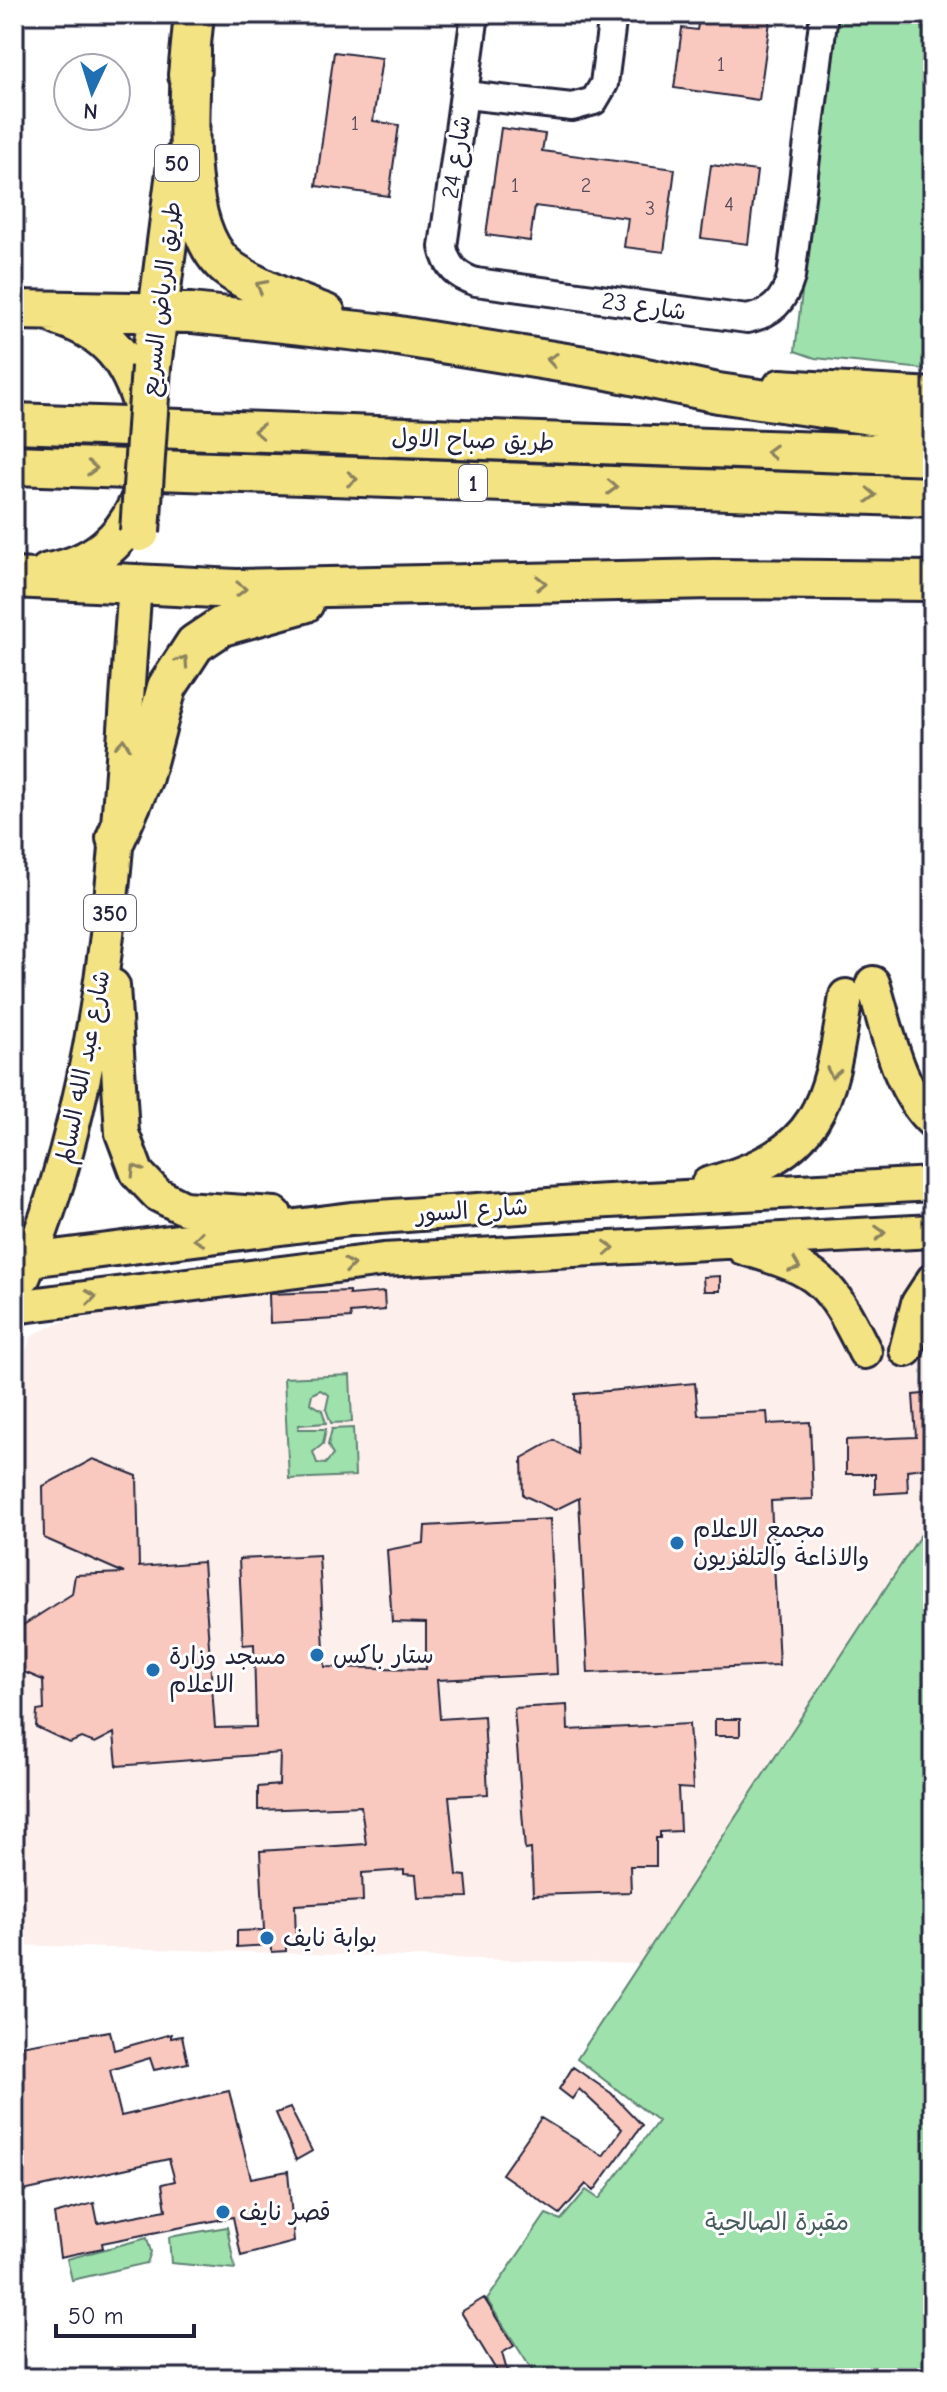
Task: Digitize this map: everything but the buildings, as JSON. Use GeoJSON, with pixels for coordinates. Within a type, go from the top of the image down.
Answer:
{"type":"FeatureCollection","features":[{"type":"Feature","properties":{"kind":"highway","name":"طريق الرياض السريع"},"geometry":{"type":"LineString","coordinates":[[135,585],[135,521],[148,422],[142,372],[158,312],[192,32]]}},
{"type":"Feature","properties":{"kind":"highway"},"geometry":{"type":"LineString","coordinates":[[192,32],[190,190],[218,257],[230,270],[284,299],[386,334]]}},
{"type":"Feature","properties":{"kind":"highway"},"geometry":{"type":"LineString","coordinates":[[28,310],[158,312],[386,334],[603,369],[718,393],[933,424]]}},
{"type":"Feature","properties":{"kind":"highway"},"geometry":{"type":"LineString","coordinates":[[28,310],[85,324],[105,337],[142,372]]}},
{"type":"Feature","properties":{"kind":"highway","name":"طريق صباح الاول"},"geometry":{"type":"LineString","coordinates":[[14,423],[933,456]]}},
{"type":"Feature","properties":{"kind":"highway","name":"طريق صباح الاول"},"geometry":{"type":"LineString","coordinates":[[14,465],[933,497]]}},
{"type":"Feature","properties":{"kind":"highway"},"geometry":{"type":"LineString","coordinates":[[16,578],[63,571],[85,563],[135,521]]}},
{"type":"Feature","properties":{"kind":"highway"},"geometry":{"type":"LineString","coordinates":[[713,579],[933,558]]}},
{"type":"Feature","properties":{"kind":"highway"},"geometry":{"type":"LineString","coordinates":[[16,578],[135,585],[371,588],[713,579],[933,581]]}},
{"type":"Feature","properties":{"kind":"highway"},"geometry":{"type":"LineString","coordinates":[[116,838],[143,777],[167,687],[195,644],[222,626],[255,614],[371,588]]}},
{"type":"Feature","properties":{"kind":"main road"},"geometry":{"type":"LineString","coordinates":[[603,369],[808,388],[933,395]]}},
{"type":"Feature","properties":{"kind":"main road","name":"شارع عبد الله السالم"},"geometry":{"type":"LineString","coordinates":[[14,1304],[22,1261],[56,1198],[84,1088],[109,935],[135,585]]}},
{"type":"Feature","properties":{"kind":"main road"},"geometry":{"type":"LineString","coordinates":[[109,935],[122,1133],[132,1164],[150,1188],[174,1204],[204,1212],[394,1216]]}},
{"type":"Feature","properties":{"kind":"main road"},"geometry":{"type":"LineString","coordinates":[[655,1198],[769,1164],[796,1142],[824,1103],[860,989],[914,1099],[933,1122]]}},
{"type":"Feature","properties":{"kind":"main road","name":"شارع السور"},"geometry":{"type":"LineString","coordinates":[[22,1261],[394,1216],[655,1198],[933,1184]]}},
{"type":"Feature","properties":{"kind":"main road","name":"شارع السور"},"geometry":{"type":"LineString","coordinates":[[14,1304],[383,1260],[933,1231]]}},
{"type":"Feature","properties":{"kind":"main road"},"geometry":{"type":"LineString","coordinates":[[721,1242],[801,1267],[816,1275],[828,1285],[844,1309],[865,1352]]}},
{"type":"Feature","properties":{"kind":"main road"},"geometry":{"type":"LineString","coordinates":[[906,1350],[918,1303],[933,1280]]}},
{"type":"Feature","properties":{"kind":"street","name":"شارع 24"},"geometry":{"type":"LineString","coordinates":[[475,14],[443,247],[445,259],[460,277],[476,282]]}},
{"type":"Feature","properties":{"kind":"street"},"geometry":{"type":"LineString","coordinates":[[466,95],[572,107],[594,101],[604,84],[613,14]]}},
{"type":"Feature","properties":{"kind":"street","name":"شارع 23"},"geometry":{"type":"LineString","coordinates":[[476,282],[747,319],[763,316],[775,307],[786,294],[791,277],[824,14]]}},
{"type":"Feature","properties":{"kind":"shaded area"},"geometry":{"type":"Polygon","coordinates":[[[933,1246],[933,1516],[641,1964],[14,1945],[14,1384],[31,1338],[36,1333],[62,1322],[165,1305],[434,1274],[630,1267],[933,1246]]]}},
{"type":"Feature","properties":{"kind":"green space"},"geometry":{"type":"Polygon","coordinates":[[[835,14],[933,14],[933,370],[815,358],[795,351],[835,14]]]}},
{"type":"Feature","properties":{"kind":"green space"},"geometry":{"type":"Polygon","coordinates":[[[350,1375],[352,1422],[331,1423],[326,1409],[329,1395],[320,1390],[312,1394],[310,1403],[322,1410],[326,1423],[299,1425],[298,1429],[326,1429],[323,1444],[313,1452],[317,1463],[325,1464],[333,1455],[328,1445],[332,1429],[353,1428],[355,1476],[289,1479],[284,1378],[350,1375]]]}},
{"type":"Feature","properties":{"kind":"green space","name":"مقبرة الصالحية"},"geometry":{"type":"Polygon","coordinates":[[[933,1516],[933,2378],[537,2378],[487,2300],[546,2214],[561,2220],[586,2190],[599,2199],[658,2121],[577,2059],[933,1516]]]}},
{"type":"Feature","properties":{"kind":"green space"},"geometry":{"type":"Polygon","coordinates":[[[227,2227],[235,2269],[171,2263],[169,2237],[227,2227]]]}},
{"type":"Feature","properties":{"kind":"green space"},"geometry":{"type":"Polygon","coordinates":[[[147,2238],[151,2252],[147,2263],[72,2280],[67,2259],[147,2238]]]}},
{"type":"Feature","properties":{"kind":"place","name":"مجمع الاعلام والاذاعة والتلفزيون"},"geometry":{"type":"Point","coordinates":[677,1543]}},
{"type":"Feature","properties":{"kind":"place","name":"ستار باكس"},"geometry":{"type":"Point","coordinates":[317,1655]}},
{"type":"Feature","properties":{"kind":"place","name":"مسجد وزارة الاعلام"},"geometry":{"type":"Point","coordinates":[153,1670]}},
{"type":"Feature","properties":{"kind":"place","name":"بوابة نايف"},"geometry":{"type":"Point","coordinates":[267,1938]}},
{"type":"Feature","properties":{"kind":"place","name":"قصر نايف"},"geometry":{"type":"Point","coordinates":[223,2212]}}]}
